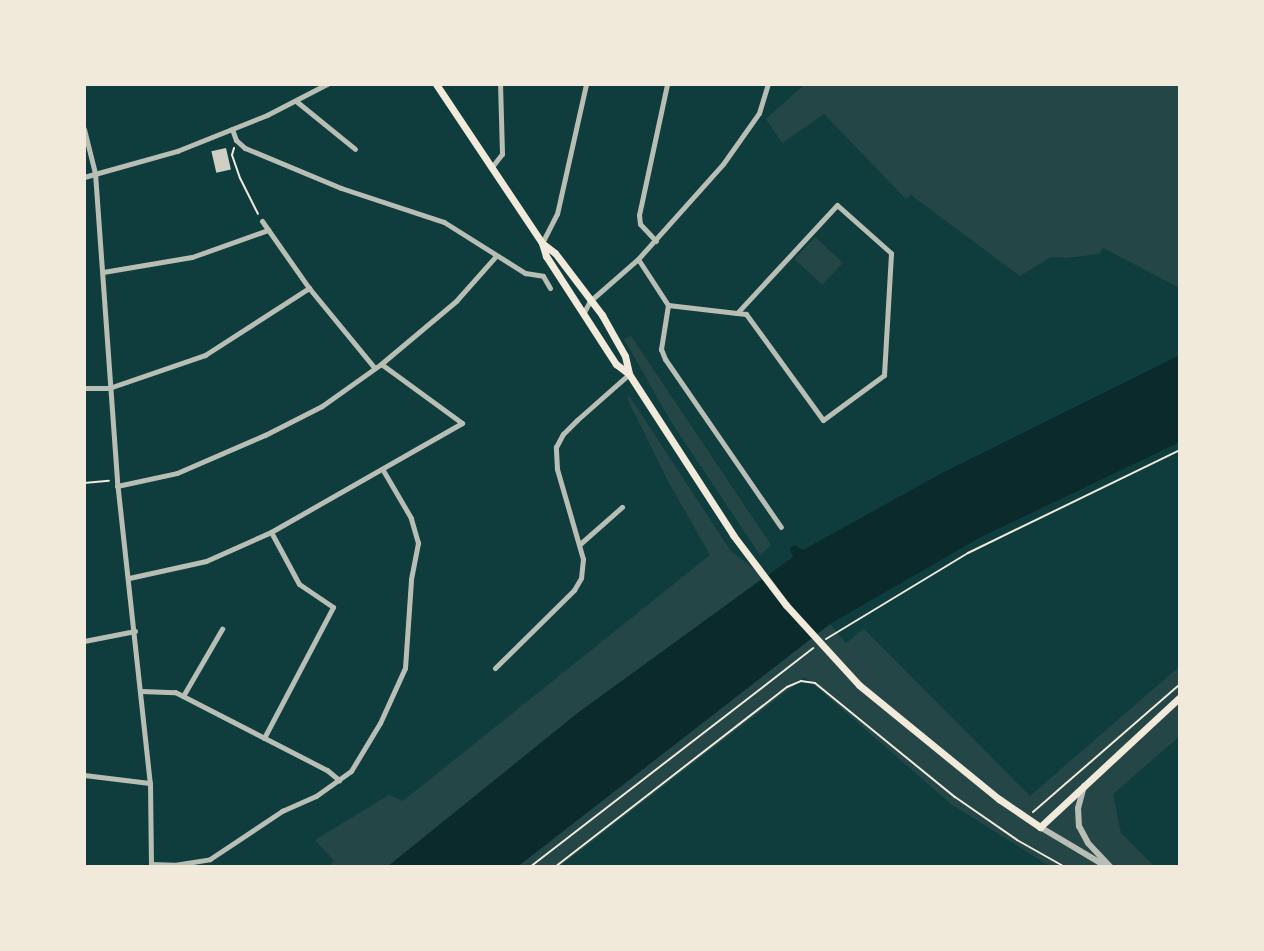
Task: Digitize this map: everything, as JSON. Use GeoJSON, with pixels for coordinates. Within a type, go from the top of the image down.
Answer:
{"type":"FeatureCollection","features":[{"type":"Feature","properties":{"kind":"main road"},"geometry":{"type":"LineString","coordinates":[[436,84],[542,243],[555,254],[617,340],[625,356],[629,374]]}},
{"type":"Feature","properties":{"kind":"main road"},"geometry":{"type":"LineString","coordinates":[[542,243],[546,256],[616,364],[629,374],[733,535],[786,605],[836,662],[905,725],[1026,818],[1040,827],[1180,697]]}},
{"type":"Feature","properties":{"kind":"street"},"geometry":{"type":"LineString","coordinates":[[84,177],[177,151],[296,101],[327,84]]}},
{"type":"Feature","properties":{"kind":"street"},"geometry":{"type":"LineString","coordinates":[[491,168],[502,154],[500,84]]}},
{"type":"Feature","properties":{"kind":"street"},"geometry":{"type":"LineString","coordinates":[[542,243],[557,214],[586,84]]}},
{"type":"Feature","properties":{"kind":"street"},"geometry":{"type":"LineString","coordinates":[[656,241],[640,224],[639,215],[667,84]]}},
{"type":"Feature","properties":{"kind":"street"},"geometry":{"type":"LineString","coordinates":[[583,314],[590,300],[638,260],[656,241],[739,141],[759,113],[768,84]]}},
{"type":"Feature","properties":{"kind":"street"},"geometry":{"type":"LineString","coordinates":[[296,101],[355,149]]}},
{"type":"Feature","properties":{"kind":"street"},"geometry":{"type":"LineString","coordinates":[[84,128],[95,173],[117,483],[150,783],[151,866],[187,863],[222,854],[282,811],[316,796],[351,771],[380,723],[405,668],[417,531],[383,470]]}},
{"type":"Feature","properties":{"kind":"street"},"geometry":{"type":"LineString","coordinates":[[232,129],[236,140],[245,148],[341,188],[444,222],[525,273],[543,276],[550,288]]}},
{"type":"Feature","properties":{"kind":"street"},"geometry":{"type":"LineString","coordinates":[[668,305],[737,313],[746,314],[823,420],[884,375],[891,253],[837,205],[737,313]]}},
{"type":"Feature","properties":{"kind":"street"},"geometry":{"type":"LineString","coordinates":[[128,579],[206,561],[271,532],[462,423],[377,365],[309,288],[262,221]]}},
{"type":"Feature","properties":{"kind":"street"},"geometry":{"type":"LineString","coordinates":[[103,272],[192,257],[268,230]]}},
{"type":"Feature","properties":{"kind":"street"},"geometry":{"type":"LineString","coordinates":[[117,483],[177,472],[265,435],[322,406],[456,301],[496,256]]}},
{"type":"Feature","properties":{"kind":"street"},"geometry":{"type":"LineString","coordinates":[[638,260],[668,305],[661,349],[666,359],[781,527]]}},
{"type":"Feature","properties":{"kind":"street"},"geometry":{"type":"LineString","coordinates":[[84,388],[109,388],[205,355],[309,288]]}},
{"type":"Feature","properties":{"kind":"street"},"geometry":{"type":"LineString","coordinates":[[495,668],[574,590],[581,578],[583,565],[580,544],[557,469],[556,447],[563,434],[577,420],[629,374]]}},
{"type":"Feature","properties":{"kind":"street"},"geometry":{"type":"LineString","coordinates":[[580,544],[622,507]]}},
{"type":"Feature","properties":{"kind":"street"},"geometry":{"type":"LineString","coordinates":[[264,738],[333,607],[299,584],[271,532]]}},
{"type":"Feature","properties":{"kind":"street"},"geometry":{"type":"LineString","coordinates":[[183,696],[222,629]]}},
{"type":"Feature","properties":{"kind":"street"},"geometry":{"type":"LineString","coordinates":[[84,641],[135,631]]}},
{"type":"Feature","properties":{"kind":"street"},"geometry":{"type":"LineString","coordinates":[[141,691],[158,689],[183,696],[327,770],[338,780]]}},
{"type":"Feature","properties":{"kind":"street"},"geometry":{"type":"LineString","coordinates":[[84,775],[150,783]]}},
{"type":"Feature","properties":{"kind":"street"},"geometry":{"type":"LineString","coordinates":[[1085,784],[1078,808],[1079,826],[1088,843],[1108,867]]}},
{"type":"Feature","properties":{"kind":"street"},"geometry":{"type":"LineString","coordinates":[[1040,827],[1108,867]]}},
{"type":"Feature","properties":{"kind":"path"},"geometry":{"type":"LineString","coordinates":[[236,140],[232,155],[249,199],[262,221]]}},
{"type":"Feature","properties":{"kind":"path"},"geometry":{"type":"LineString","coordinates":[[824,640],[968,553],[1180,450]]}},
{"type":"Feature","properties":{"kind":"path"},"geometry":{"type":"LineString","coordinates":[[84,483],[117,483]]}},
{"type":"Feature","properties":{"kind":"path"},"geometry":{"type":"LineString","coordinates":[[530,867],[813,648]]}},
{"type":"Feature","properties":{"kind":"path"},"geometry":{"type":"LineString","coordinates":[[555,867],[787,687],[801,681],[815,683],[955,797],[1017,841],[1065,867]]}},
{"type":"Feature","properties":{"kind":"path"},"geometry":{"type":"LineString","coordinates":[[1026,818],[1180,684]]}},
{"type":"Feature","properties":{"kind":"shaded area"},"geometry":{"type":"Polygon","coordinates":[[[805,84],[1180,84],[1180,288],[1103,248],[1099,254],[1051,257],[1020,276],[911,195],[906,199],[824,114],[782,143],[766,119],[805,84]]]}},
{"type":"Feature","properties":{"kind":"shaded area"},"geometry":{"type":"Polygon","coordinates":[[[815,237],[843,263],[822,285],[795,259],[815,237]]]}},
{"type":"Feature","properties":{"kind":"shaded area"},"geometry":{"type":"Polygon","coordinates":[[[631,336],[771,545],[760,555],[670,420],[624,339],[631,336]]]}},
{"type":"Feature","properties":{"kind":"shaded area"},"geometry":{"type":"Polygon","coordinates":[[[1180,355],[1180,442],[979,538],[830,624],[517,867],[387,867],[579,712],[793,557],[790,548],[795,545],[803,550],[944,472],[1180,355]]]}},
{"type":"Feature","properties":{"kind":"shaded area"},"geometry":{"type":"Polygon","coordinates":[[[630,397],[730,550],[764,577],[579,712],[387,867],[328,867],[334,861],[315,840],[389,795],[403,801],[710,555],[669,483],[627,398],[630,397]]]}},
{"type":"Feature","properties":{"kind":"shaded area"},"geometry":{"type":"Polygon","coordinates":[[[830,624],[846,643],[864,629],[1030,796],[1180,666],[1180,736],[1113,794],[1121,833],[1155,867],[1051,867],[951,804],[805,677],[559,867],[517,867],[830,624]]]}},
{"type":"Feature","properties":{"kind":"building"},"geometry":{"type":"Polygon","coordinates":[[[226,148],[231,169],[216,173],[211,151],[226,148]]]}}]}
